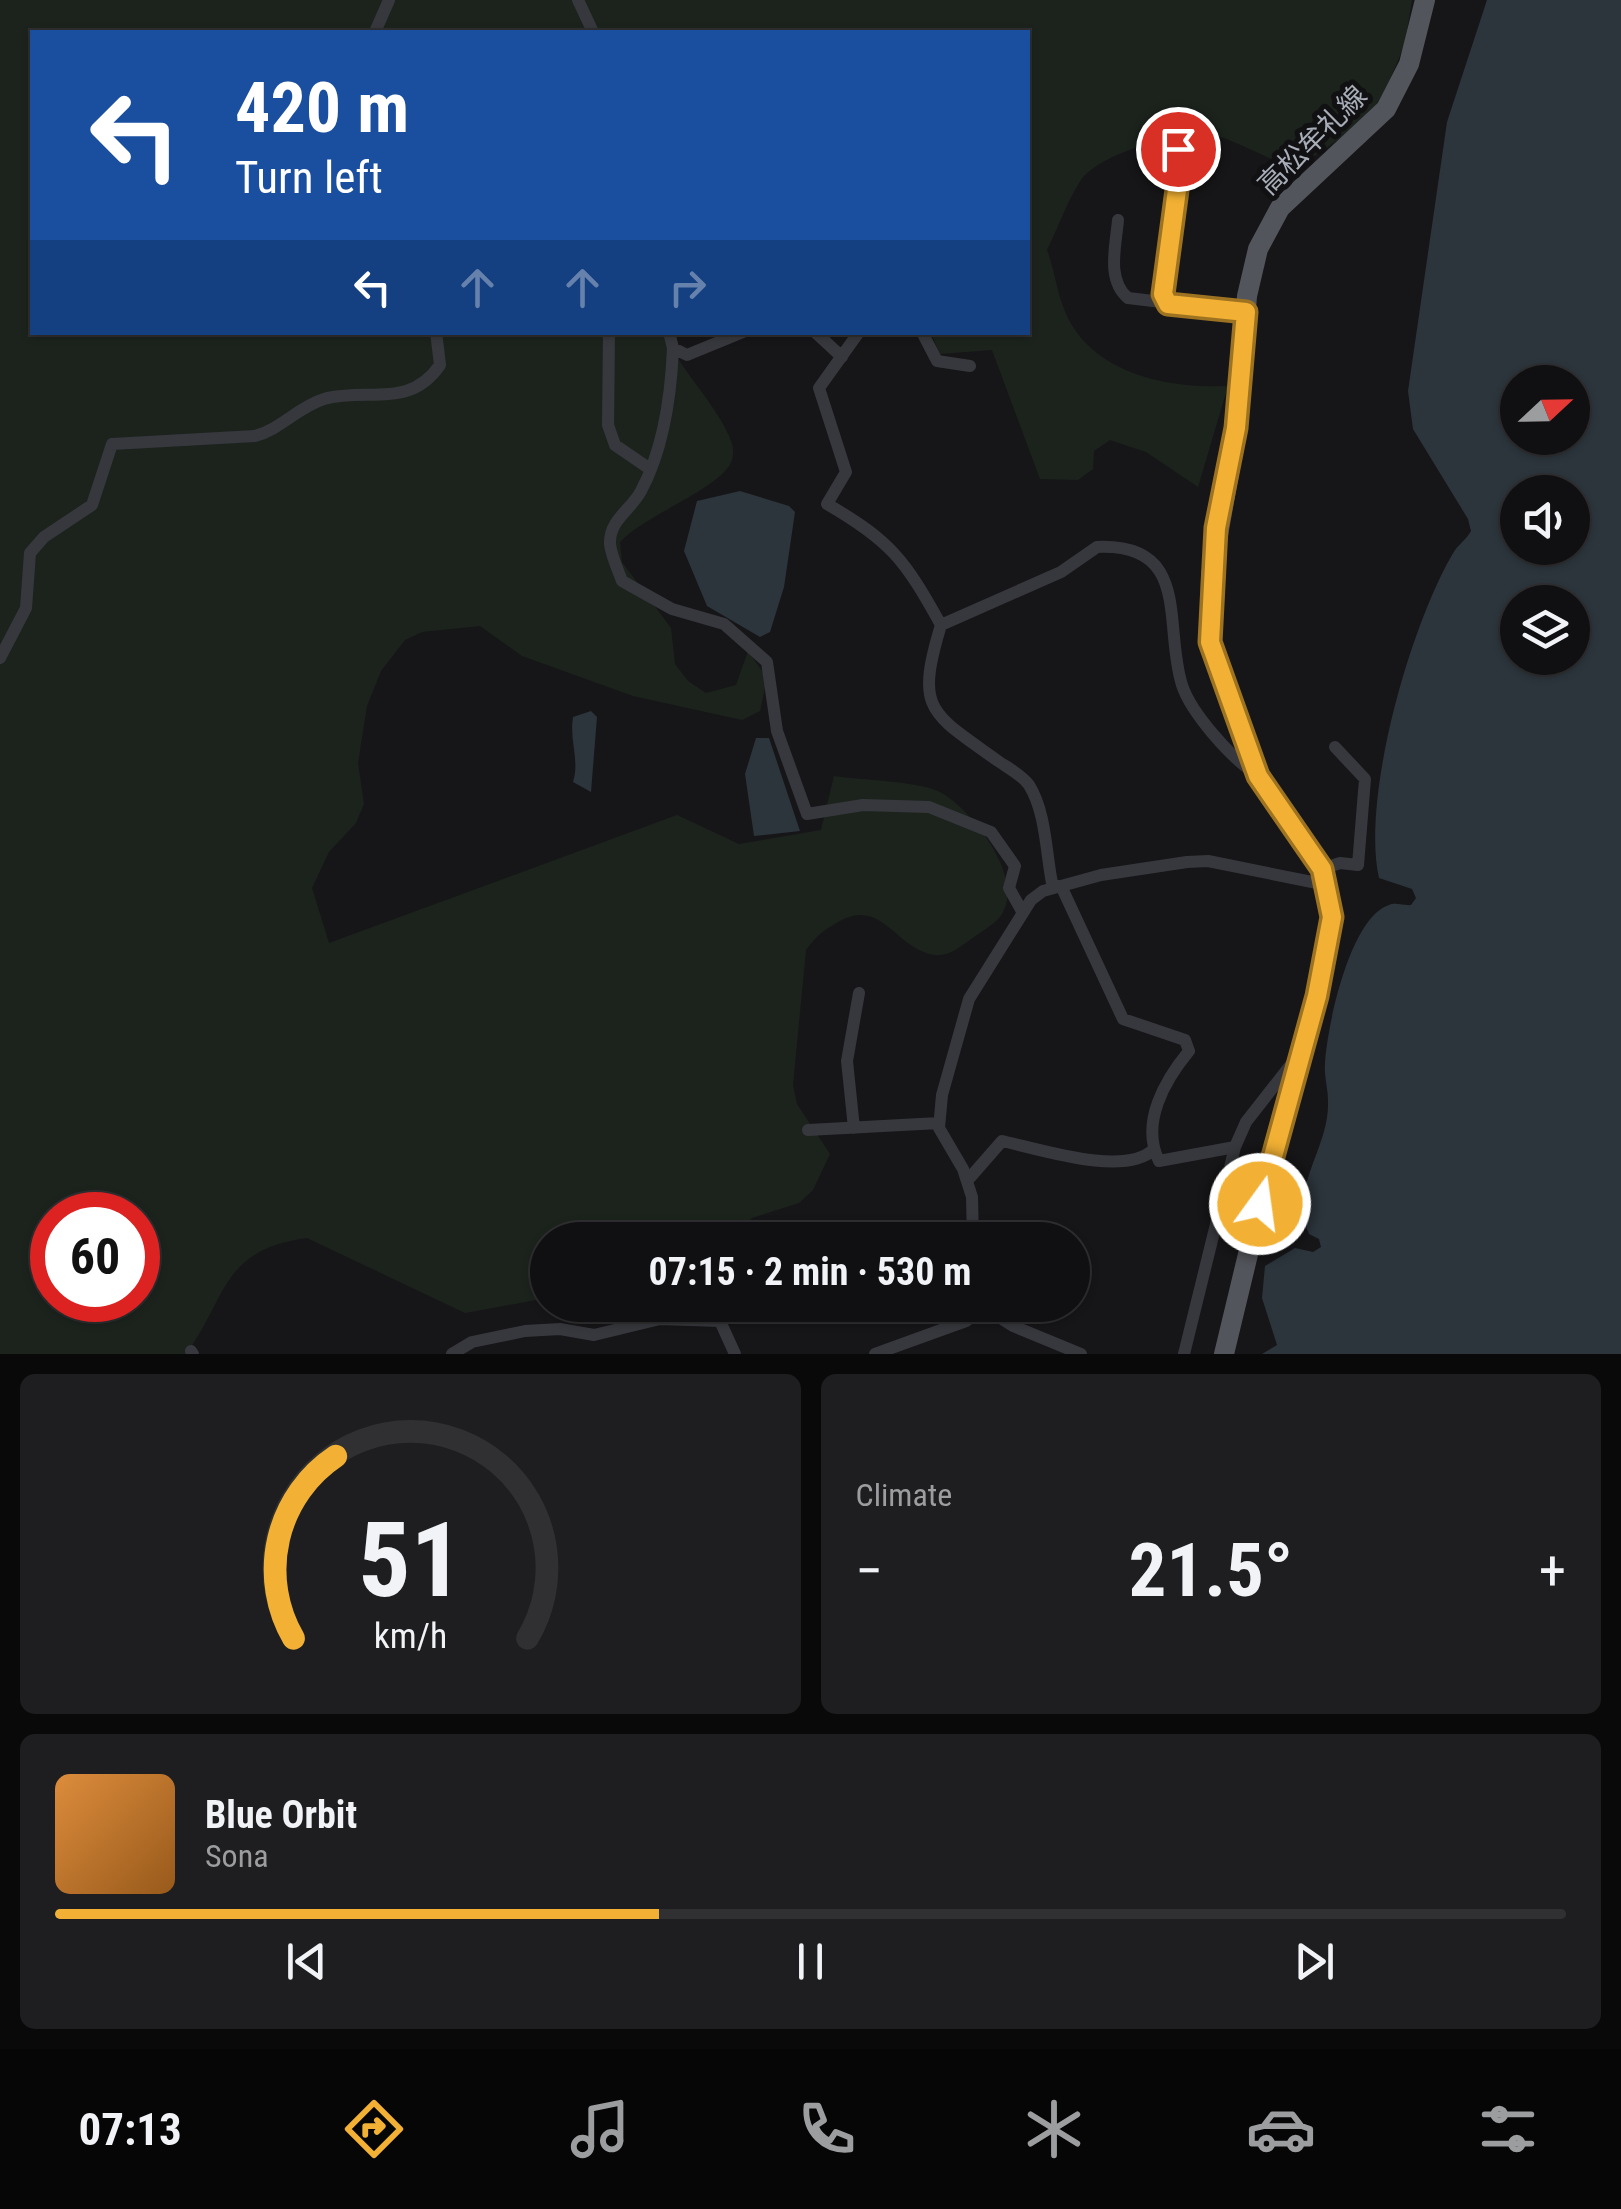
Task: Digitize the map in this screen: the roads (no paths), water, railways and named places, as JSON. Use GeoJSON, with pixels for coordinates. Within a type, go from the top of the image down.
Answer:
{"type":"FeatureCollection","features":[{"type":"Feature","properties":{"kind":"main road","name":"高松牟礼線"},"geometry":{"type":"LineString","coordinates":[[1324,877],[1258,776],[1210,642],[1214,544],[1236,428],[1246,312],[1258,249],[1280,208],[1386,110],[1409,64],[1425,0]]}},
{"type":"Feature","properties":{"kind":"main road"},"geometry":{"type":"LineString","coordinates":[[1224,1354],[1328,949],[1332,917],[1324,877]]}},
{"type":"Feature","properties":{"kind":"street"},"geometry":{"type":"LineString","coordinates":[[376,30],[389,0]]}},
{"type":"Feature","properties":{"kind":"street"},"geometry":{"type":"LineString","coordinates":[[578,0],[592,30]]}},
{"type":"Feature","properties":{"kind":"street"},"geometry":{"type":"LineString","coordinates":[[1168,304],[1163,294],[1181,160],[1178,149]]}},
{"type":"Feature","properties":{"kind":"street"},"geometry":{"type":"LineString","coordinates":[[1118,220],[1114,271],[1118,290],[1128,298],[1246,312]]}},
{"type":"Feature","properties":{"kind":"street"},"geometry":{"type":"LineString","coordinates":[[0,658],[26,608],[30,553],[44,537],[92,505],[112,444],[254,436],[276,430],[326,398],[401,395],[430,378],[440,366],[436,335]]}},
{"type":"Feature","properties":{"kind":"street"},"geometry":{"type":"LineString","coordinates":[[609,335],[608,425],[615,444],[650,469]]}},
{"type":"Feature","properties":{"kind":"street"},"geometry":{"type":"LineString","coordinates":[[670,335],[673,348],[670,400],[640,494],[616,521],[610,543],[622,581],[672,609],[724,624],[767,662],[777,731],[807,814],[863,805],[929,808],[991,832],[1015,866],[1009,888],[1023,913]]}},
{"type":"Feature","properties":{"kind":"street"},"geometry":{"type":"LineString","coordinates":[[673,348],[687,355],[736,335]]}},
{"type":"Feature","properties":{"kind":"street"},"geometry":{"type":"LineString","coordinates":[[818,335],[842,356]]}},
{"type":"Feature","properties":{"kind":"street"},"geometry":{"type":"LineString","coordinates":[[858,335],[819,388],[846,472],[827,504],[878,534],[914,576],[942,624],[927,672],[930,701],[940,719],[1027,782],[1037,804],[1052,883],[1062,888],[1123,1019],[1185,1040],[1189,1051],[1167,1078],[1153,1121],[1153,1150],[1159,1161],[1235,1147]]}},
{"type":"Feature","properties":{"kind":"street"},"geometry":{"type":"LineString","coordinates":[[924,335],[937,361],[970,366]]}},
{"type":"Feature","properties":{"kind":"street"},"geometry":{"type":"LineString","coordinates":[[942,624],[1061,572],[1098,547],[1136,552],[1164,574],[1170,591],[1174,656],[1184,690],[1236,761],[1258,776]]}},
{"type":"Feature","properties":{"kind":"street"},"geometry":{"type":"LineString","coordinates":[[972,1222],[966,1181],[940,1122],[942,1095],[969,999],[1023,913],[1042,891],[1142,866],[1158,869],[1208,861],[1324,877],[1340,863],[1358,865],[1365,779],[1335,746]]}},
{"type":"Feature","properties":{"kind":"street"},"geometry":{"type":"LineString","coordinates":[[854,1128],[847,1061],[859,993]]}},
{"type":"Feature","properties":{"kind":"street"},"geometry":{"type":"LineString","coordinates":[[1184,1354],[1235,1147],[1246,1122],[1299,1054]]}},
{"type":"Feature","properties":{"kind":"street"},"geometry":{"type":"LineString","coordinates":[[808,1130],[940,1122]]}},
{"type":"Feature","properties":{"kind":"street"},"geometry":{"type":"LineString","coordinates":[[966,1181],[1002,1142],[1104,1162],[1144,1158],[1153,1150]]}},
{"type":"Feature","properties":{"kind":"street"},"geometry":{"type":"LineString","coordinates":[[452,1354],[472,1342],[525,1330],[560,1329],[594,1335],[651,1322]]}},
{"type":"Feature","properties":{"kind":"street"},"geometry":{"type":"LineString","coordinates":[[720,1322],[736,1354]]}},
{"type":"Feature","properties":{"kind":"street"},"geometry":{"type":"LineString","coordinates":[[874,1354],[963,1322]]}},
{"type":"Feature","properties":{"kind":"street"},"geometry":{"type":"LineString","coordinates":[[1014,1322],[1081,1354]]}}]}
